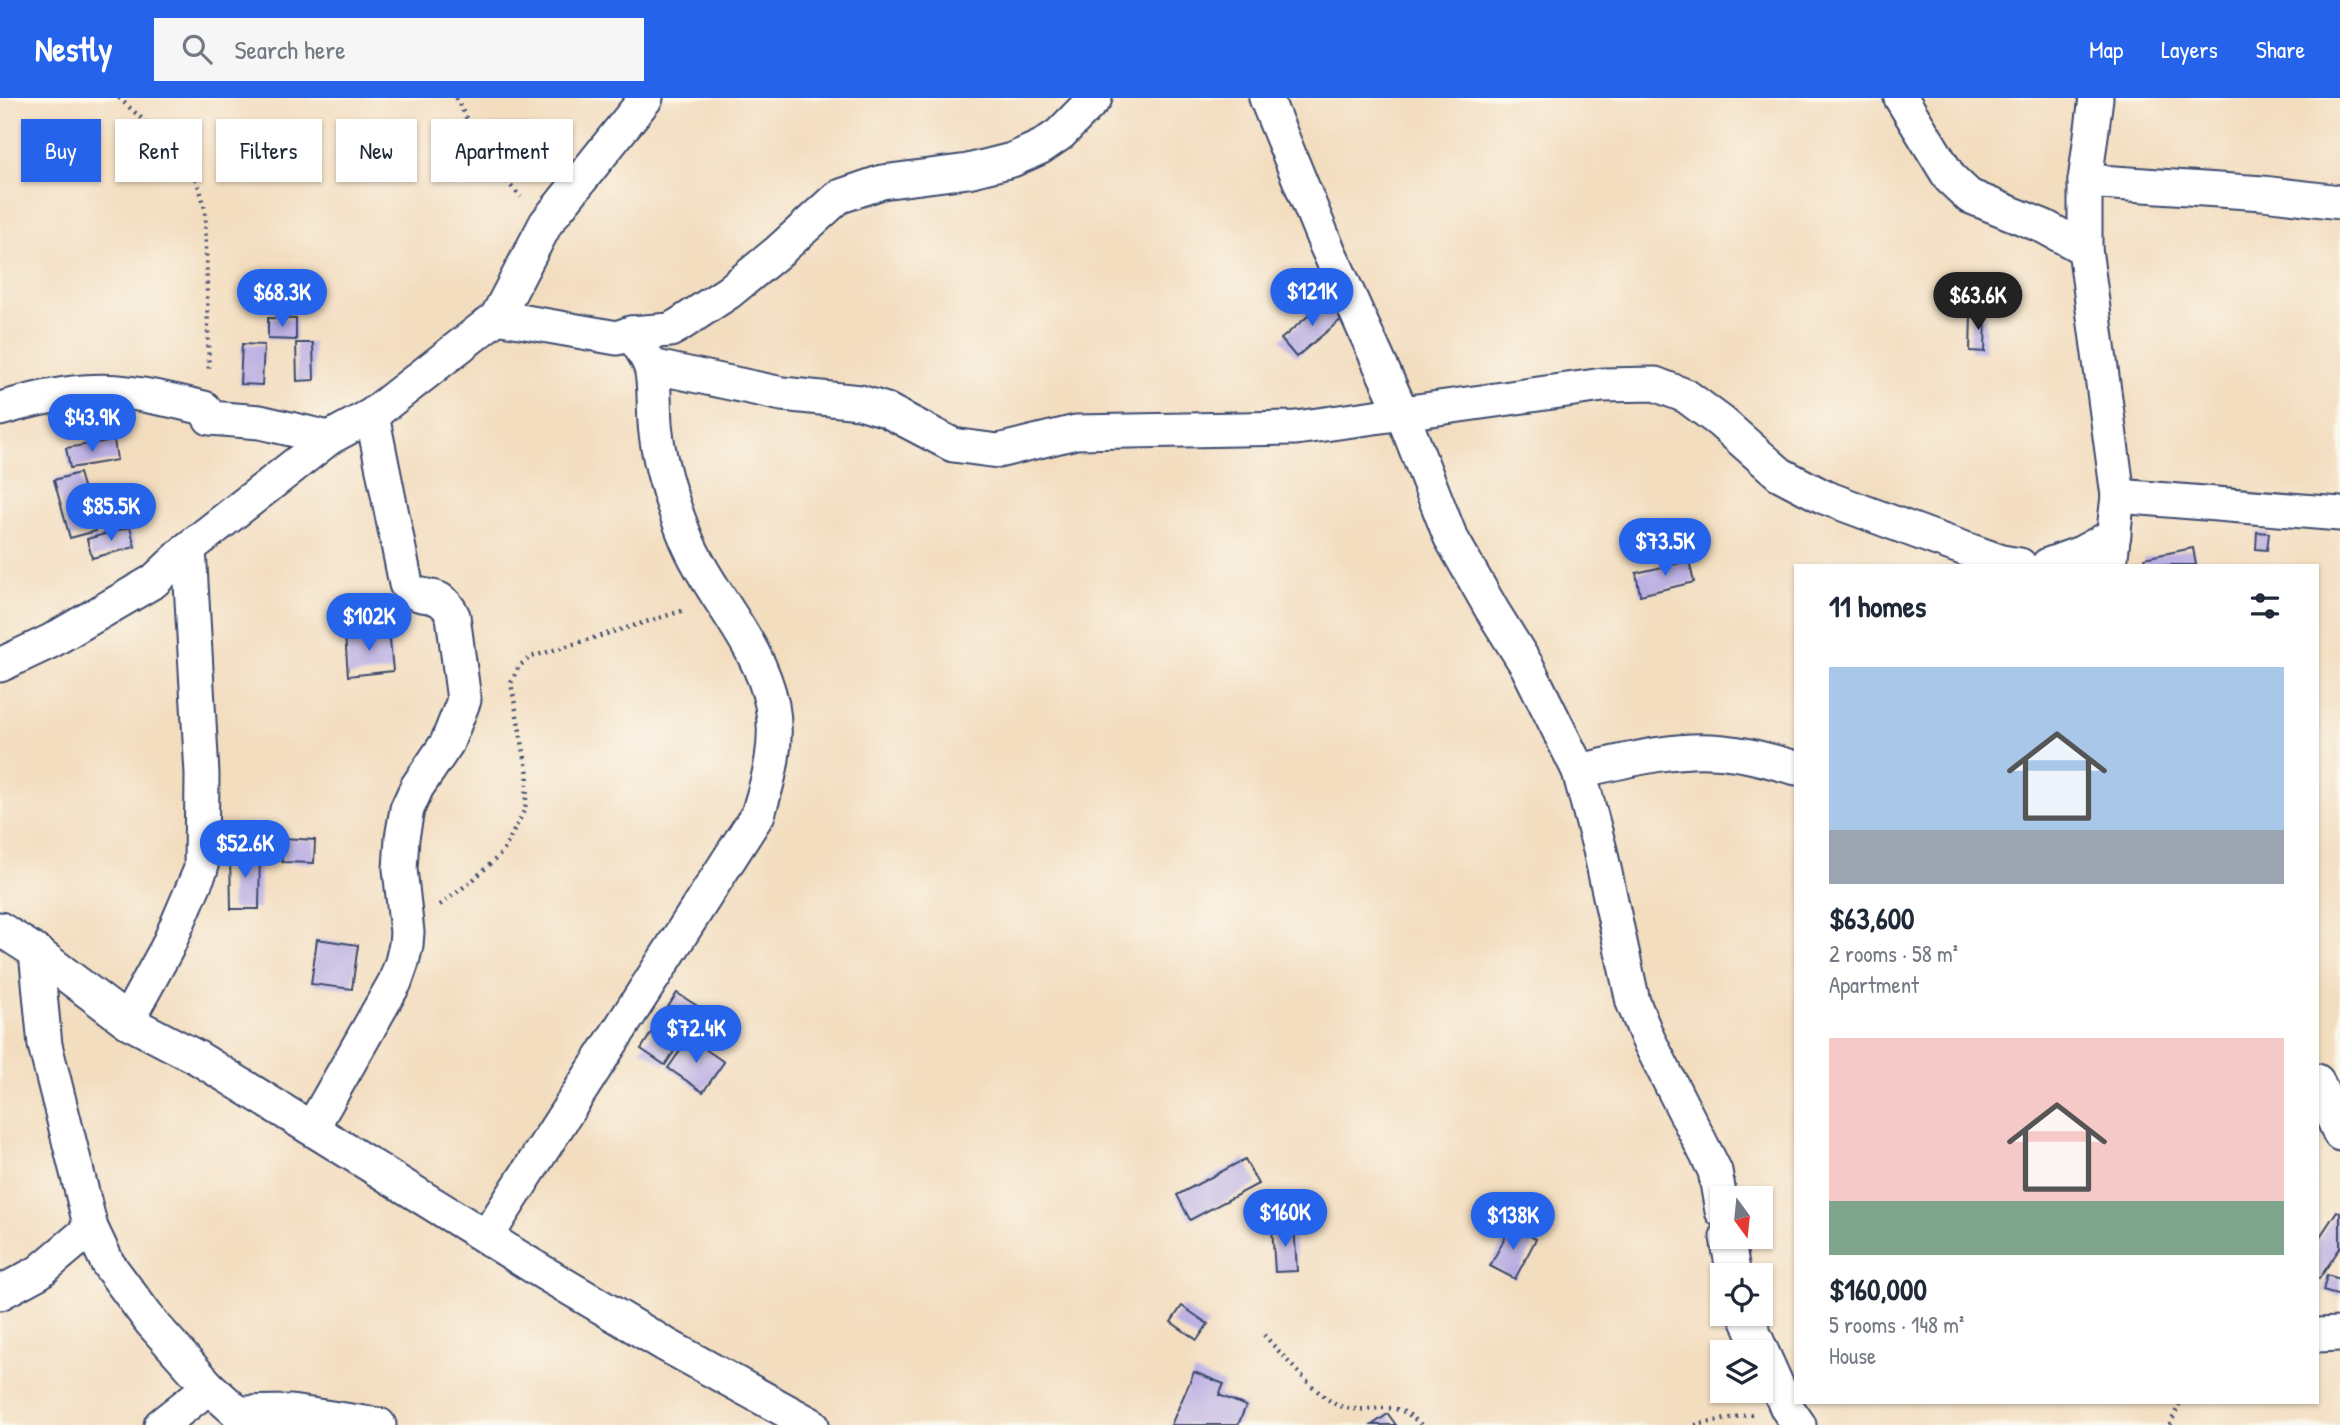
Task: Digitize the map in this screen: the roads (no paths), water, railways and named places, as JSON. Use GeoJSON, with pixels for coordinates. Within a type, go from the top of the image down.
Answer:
{"type":"FeatureCollection","features":[{"type":"Feature","properties":{"kind":"street"},"geometry":{"type":"LineString","coordinates":[[0,665],[51,640],[154,580],[189,548],[329,438],[372,415],[497,317],[546,223],[646,98]]}},
{"type":"Feature","properties":{"kind":"street"},"geometry":{"type":"LineString","coordinates":[[497,317],[617,338],[631,333],[670,330],[729,292],[838,197],[882,182],[968,171],[1012,160],[1041,147],[1060,134],[1095,98]]}},
{"type":"Feature","properties":{"kind":"street"},"geometry":{"type":"LineString","coordinates":[[1266,98],[1326,245],[1402,413],[1450,536],[1528,666],[1578,771],[1600,850],[1633,1002],[1648,1039],[1715,1171],[1718,1186]]}},
{"type":"Feature","properties":{"kind":"street"},"geometry":{"type":"LineString","coordinates":[[1901,98],[1950,178],[1969,196],[2045,228],[2085,249]]}},
{"type":"Feature","properties":{"kind":"street"},"geometry":{"type":"LineString","coordinates":[[2051,564],[2081,553],[2112,550],[2118,496],[2085,249],[2085,181],[2096,98]]}},
{"type":"Feature","properties":{"kind":"street"},"geometry":{"type":"LineString","coordinates":[[2085,181],[2263,193],[2340,202]]}},
{"type":"Feature","properties":{"kind":"street"},"geometry":{"type":"LineString","coordinates":[[487,1236],[758,814],[770,773],[775,729],[764,675],[683,533],[656,435],[651,366],[631,333]]}},
{"type":"Feature","properties":{"kind":"street"},"geometry":{"type":"LineString","coordinates":[[651,366],[782,394],[860,402],[886,410],[953,445],[998,451],[1076,432],[1296,428],[1603,385],[1655,384],[1686,396],[1721,422],[1780,474],[1824,497],[1938,540],[2014,564]]}},
{"type":"Feature","properties":{"kind":"street"},"geometry":{"type":"LineString","coordinates":[[0,409],[35,398],[74,393],[126,392],[204,408],[210,418],[260,422],[329,438]]}},
{"type":"Feature","properties":{"kind":"street"},"geometry":{"type":"LineString","coordinates":[[312,1128],[395,982],[407,932],[400,869],[401,838],[407,809],[423,778],[447,743],[464,701],[453,617],[448,605],[441,598],[412,592],[406,584],[372,415]]}},
{"type":"Feature","properties":{"kind":"street"},"geometry":{"type":"LineString","coordinates":[[2118,496],[2340,514]]}},
{"type":"Feature","properties":{"kind":"street"},"geometry":{"type":"LineString","coordinates":[[127,1021],[167,948],[201,869],[202,774],[189,548]]}},
{"type":"Feature","properties":{"kind":"street"},"geometry":{"type":"LineString","coordinates":[[1578,771],[1658,754],[1711,751],[1760,757],[1794,767]]}},
{"type":"Feature","properties":{"kind":"street"},"geometry":{"type":"LineString","coordinates":[[0,929],[36,952],[127,1021],[198,1058],[539,1270],[799,1422]]}},
{"type":"Feature","properties":{"kind":"street"},"geometry":{"type":"LineString","coordinates":[[36,952],[45,1045],[91,1228],[108,1264],[151,1322],[209,1387],[243,1419],[291,1412],[379,1425]]}},
{"type":"Feature","properties":{"kind":"street"},"geometry":{"type":"LineString","coordinates":[[2319,1086],[2340,1134]]}},
{"type":"Feature","properties":{"kind":"street"},"geometry":{"type":"LineString","coordinates":[[0,1293],[39,1272],[91,1228]]}},
{"type":"Feature","properties":{"kind":"street"},"geometry":{"type":"LineString","coordinates":[[1752,1326],[1794,1400]]}},
{"type":"Feature","properties":{"kind":"street"},"geometry":{"type":"LineString","coordinates":[[2319,1335],[2340,1334]]}},
{"type":"Feature","properties":{"kind":"street"},"geometry":{"type":"LineString","coordinates":[[161,1425],[209,1387]]}}]}
